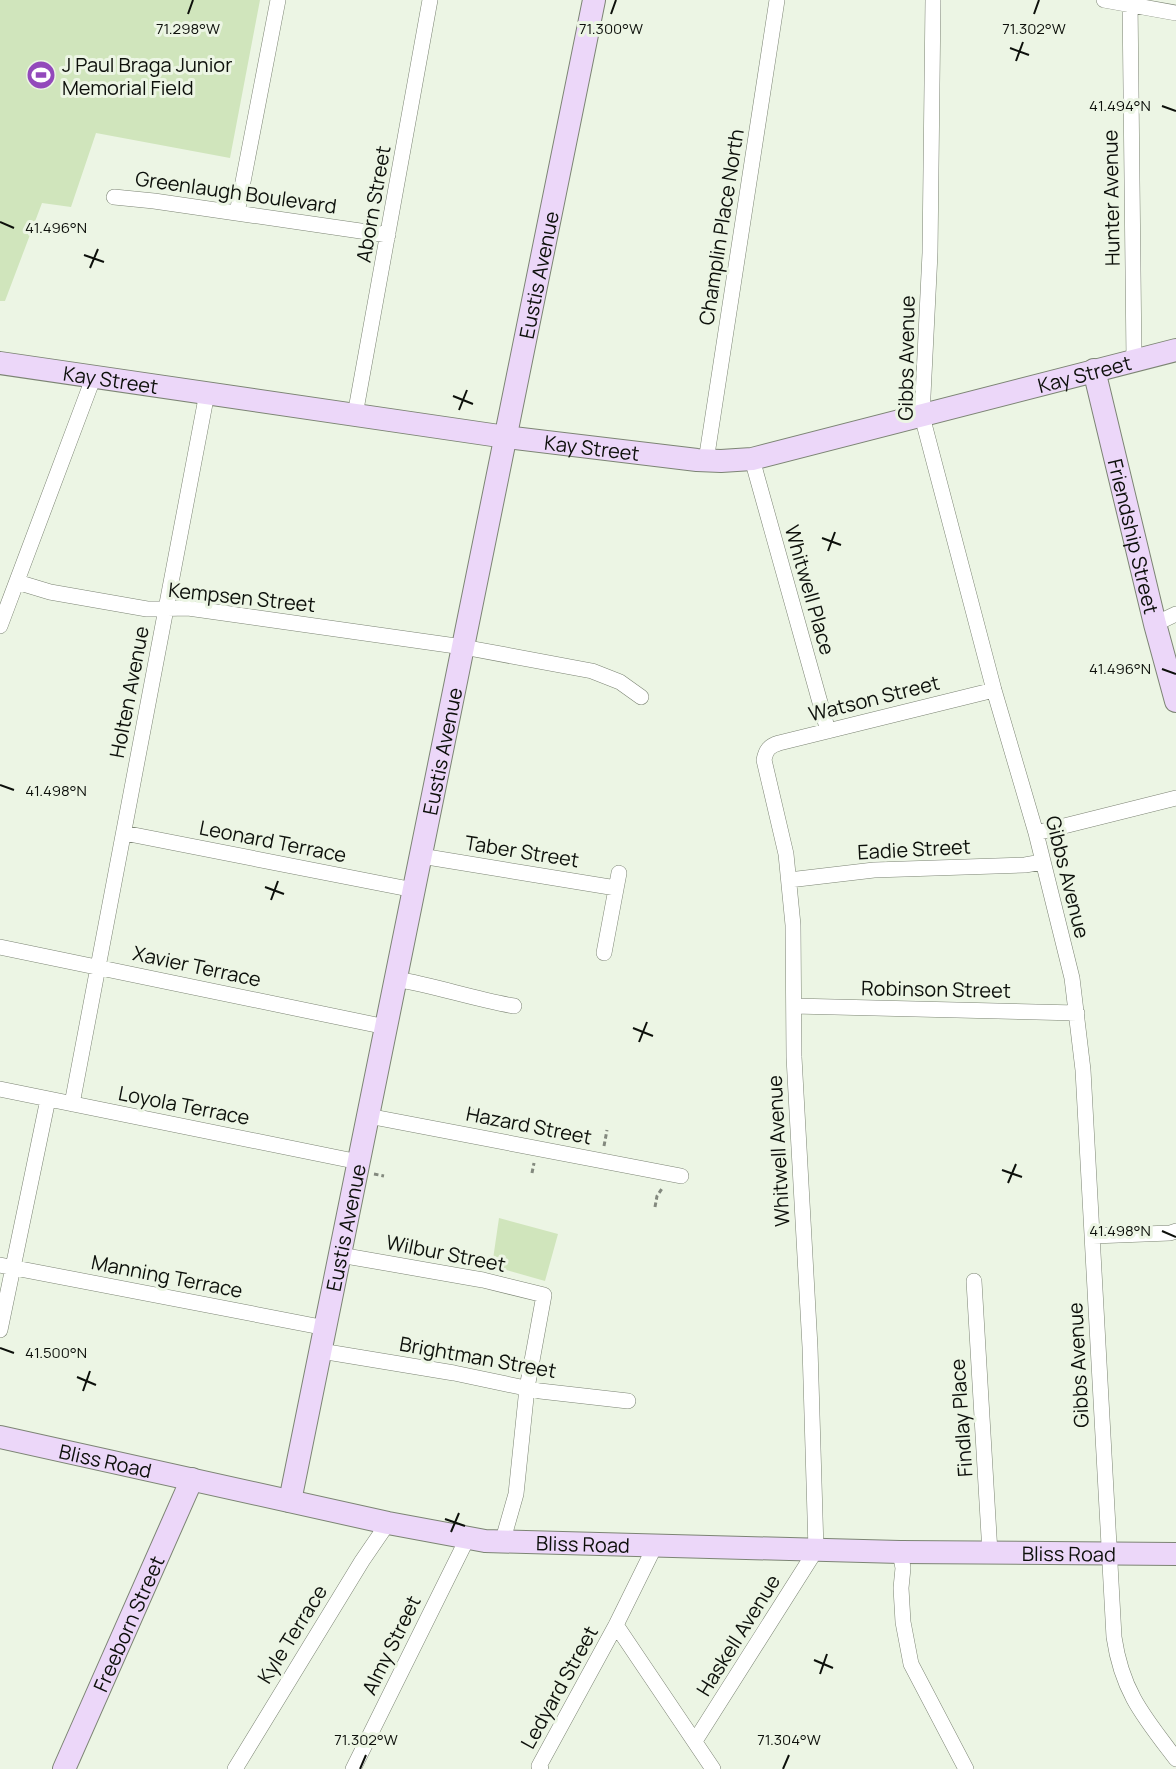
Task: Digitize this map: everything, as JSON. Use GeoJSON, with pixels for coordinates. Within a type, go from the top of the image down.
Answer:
{"type":"FeatureCollection","features":[{"type":"Feature","properties":{"kind":"street"},"geometry":{"type":"LineString","coordinates":[[237,213],[278,0]]}},
{"type":"Feature","properties":{"kind":"street","name":"Aborn Street"},"geometry":{"type":"LineString","coordinates":[[355,415],[430,0]]}},
{"type":"Feature","properties":{"kind":"street","name":"Eustis Avenue"},"geometry":{"type":"LineString","coordinates":[[290,1502],[594,0]]}},
{"type":"Feature","properties":{"kind":"street","name":"Champlin Place North"},"geometry":{"type":"LineString","coordinates":[[706,461],[777,0]]}},
{"type":"Feature","properties":{"kind":"street","name":"Gibbs Avenue"},"geometry":{"type":"LineString","coordinates":[[933,0],[930,253],[922,416],[994,690],[1036,833],[1072,978],[1077,1013],[1093,1236],[1112,1619],[1122,1673],[1131,1698],[1176,1759]]}},
{"type":"Feature","properties":{"kind":"street"},"geometry":{"type":"LineString","coordinates":[[1104,0],[1130,2],[1176,14]]}},
{"type":"Feature","properties":{"kind":"street","name":"Hunter Avenue"},"geometry":{"type":"LineString","coordinates":[[1130,2],[1134,360]]}},
{"type":"Feature","properties":{"kind":"street","name":"Greenlaugh Boulevard"},"geometry":{"type":"LineString","coordinates":[[114,198],[154,201],[388,235]]}},
{"type":"Feature","properties":{"kind":"street","name":"Kay Street"},"geometry":{"type":"LineString","coordinates":[[0,363],[506,437],[706,461],[752,459],[1176,350]]}},
{"type":"Feature","properties":{"kind":"street","name":"Friendship Street"},"geometry":{"type":"LineString","coordinates":[[1094,370],[1155,624],[1176,701]]}},
{"type":"Feature","properties":{"kind":"street"},"geometry":{"type":"LineString","coordinates":[[0,626],[94,376]]}},
{"type":"Feature","properties":{"kind":"street","name":"Holten Avenue"},"geometry":{"type":"LineString","coordinates":[[72,1104],[207,393]]}},
{"type":"Feature","properties":{"kind":"street","name":"Whitwell Place"},"geometry":{"type":"LineString","coordinates":[[752,459],[828,732]]}},
{"type":"Feature","properties":{"kind":"street","name":"Kempsen Street"},"geometry":{"type":"LineString","coordinates":[[17,582],[50,592],[147,609],[188,608],[463,647],[592,671],[620,682],[641,697]]}},
{"type":"Feature","properties":{"kind":"street"},"geometry":{"type":"LineString","coordinates":[[1155,624],[1176,614]]}},
{"type":"Feature","properties":{"kind":"street","name":"Watson Street"},"geometry":{"type":"LineString","coordinates":[[766,752],[771,745],[994,690]]}},
{"type":"Feature","properties":{"kind":"street","name":"Whitwell Avenue"},"geometry":{"type":"LineString","coordinates":[[766,752],[764,760],[786,854],[793,925],[794,1057],[810,1347],[816,1550]]}},
{"type":"Feature","properties":{"kind":"street"},"geometry":{"type":"LineString","coordinates":[[1036,833],[1176,798]]}},
{"type":"Feature","properties":{"kind":"street","name":"Leonard Terrace"},"geometry":{"type":"LineString","coordinates":[[124,833],[414,890]]}},
{"type":"Feature","properties":{"kind":"street","name":"Taber Street"},"geometry":{"type":"LineString","coordinates":[[421,856],[618,881],[604,953]]}},
{"type":"Feature","properties":{"kind":"street","name":"Eadie Street"},"geometry":{"type":"LineString","coordinates":[[789,880],[874,870],[1026,865],[1042,862]]}},
{"type":"Feature","properties":{"kind":"street","name":"Xavier Terrace"},"geometry":{"type":"LineString","coordinates":[[0,947],[386,1027]]}},
{"type":"Feature","properties":{"kind":"street"},"geometry":{"type":"LineString","coordinates":[[396,979],[514,1006]]}},
{"type":"Feature","properties":{"kind":"street","name":"Robinson Street"},"geometry":{"type":"LineString","coordinates":[[794,1006],[1077,1013]]}},
{"type":"Feature","properties":{"kind":"street","name":"Loyola Terrace"},"geometry":{"type":"LineString","coordinates":[[0,1089],[359,1162]]}},
{"type":"Feature","properties":{"kind":"street"},"geometry":{"type":"LineString","coordinates":[[0,1330],[7,1266],[48,1099]]}},
{"type":"Feature","properties":{"kind":"street","name":"Hazard Street"},"geometry":{"type":"LineString","coordinates":[[368,1116],[677,1175]]}},
{"type":"Feature","properties":{"kind":"street"},"geometry":{"type":"LineString","coordinates":[[1093,1236],[1176,1231]]}},
{"type":"Feature","properties":{"kind":"street","name":"Wilbur Street"},"geometry":{"type":"LineString","coordinates":[[340,1255],[483,1280],[544,1294],[527,1388]]}},
{"type":"Feature","properties":{"kind":"street","name":"Manning Terrace"},"geometry":{"type":"LineString","coordinates":[[7,1266],[326,1328]]}},
{"type":"Feature","properties":{"kind":"street","name":"Findlay Place"},"geometry":{"type":"LineString","coordinates":[[974,1281],[990,1553]]}},
{"type":"Feature","properties":{"kind":"street","name":"Brightman Street"},"geometry":{"type":"LineString","coordinates":[[321,1350],[527,1388],[628,1401]]}},
{"type":"Feature","properties":{"kind":"street"},"geometry":{"type":"LineString","coordinates":[[502,1543],[516,1494],[527,1388]]}},
{"type":"Feature","properties":{"kind":"street","name":"Bliss Road"},"geometry":{"type":"LineString","coordinates":[[1,1440],[192,1479],[388,1523],[467,1539],[502,1543],[900,1552],[1176,1554]]}},
{"type":"Feature","properties":{"kind":"street","name":"Freeborn Street"},"geometry":{"type":"LineString","coordinates":[[64,1769],[192,1479]]}},
{"type":"Feature","properties":{"kind":"street","name":"Kyle Terrace"},"geometry":{"type":"LineString","coordinates":[[235,1769],[362,1561],[388,1523]]}},
{"type":"Feature","properties":{"kind":"street","name":"Almy Street"},"geometry":{"type":"LineString","coordinates":[[353,1769],[467,1539]]}},
{"type":"Feature","properties":{"kind":"street","name":"Ledyard Street"},"geometry":{"type":"LineString","coordinates":[[541,1769],[539,1766],[616,1625],[654,1546]]}},
{"type":"Feature","properties":{"kind":"street","name":"Haskell Avenue"},"geometry":{"type":"LineString","coordinates":[[694,1741],[816,1550]]}},
{"type":"Feature","properties":{"kind":"street"},"geometry":{"type":"LineString","coordinates":[[900,1552],[903,1568],[901,1588],[904,1635],[913,1671],[966,1769]]}},
{"type":"Feature","properties":{"kind":"street"},"geometry":{"type":"LineString","coordinates":[[616,1625],[713,1769]]}},
{"type":"Feature","properties":{"kind":"path"},"geometry":{"type":"LineString","coordinates":[[471,1106],[477,1122]]}},
{"type":"Feature","properties":{"kind":"path"},"geometry":{"type":"LineString","coordinates":[[655,1207],[657,1197],[677,1175]]}},
{"type":"Feature","properties":{"kind":"green space"},"geometry":{"type":"Polygon","coordinates":[[[0,0],[260,0],[230,158],[96,133],[71,207],[42,203],[5,301],[0,301],[0,0]]]}},
{"type":"Feature","properties":{"kind":"green space"},"geometry":{"type":"Polygon","coordinates":[[[499,1218],[558,1234],[545,1281],[492,1266],[499,1218]]]}},
{"type":"Feature","properties":{"kind":"place","name":"J Paul Braga Junior Memorial Field"},"geometry":{"type":"Point","coordinates":[41,75]}}]}
